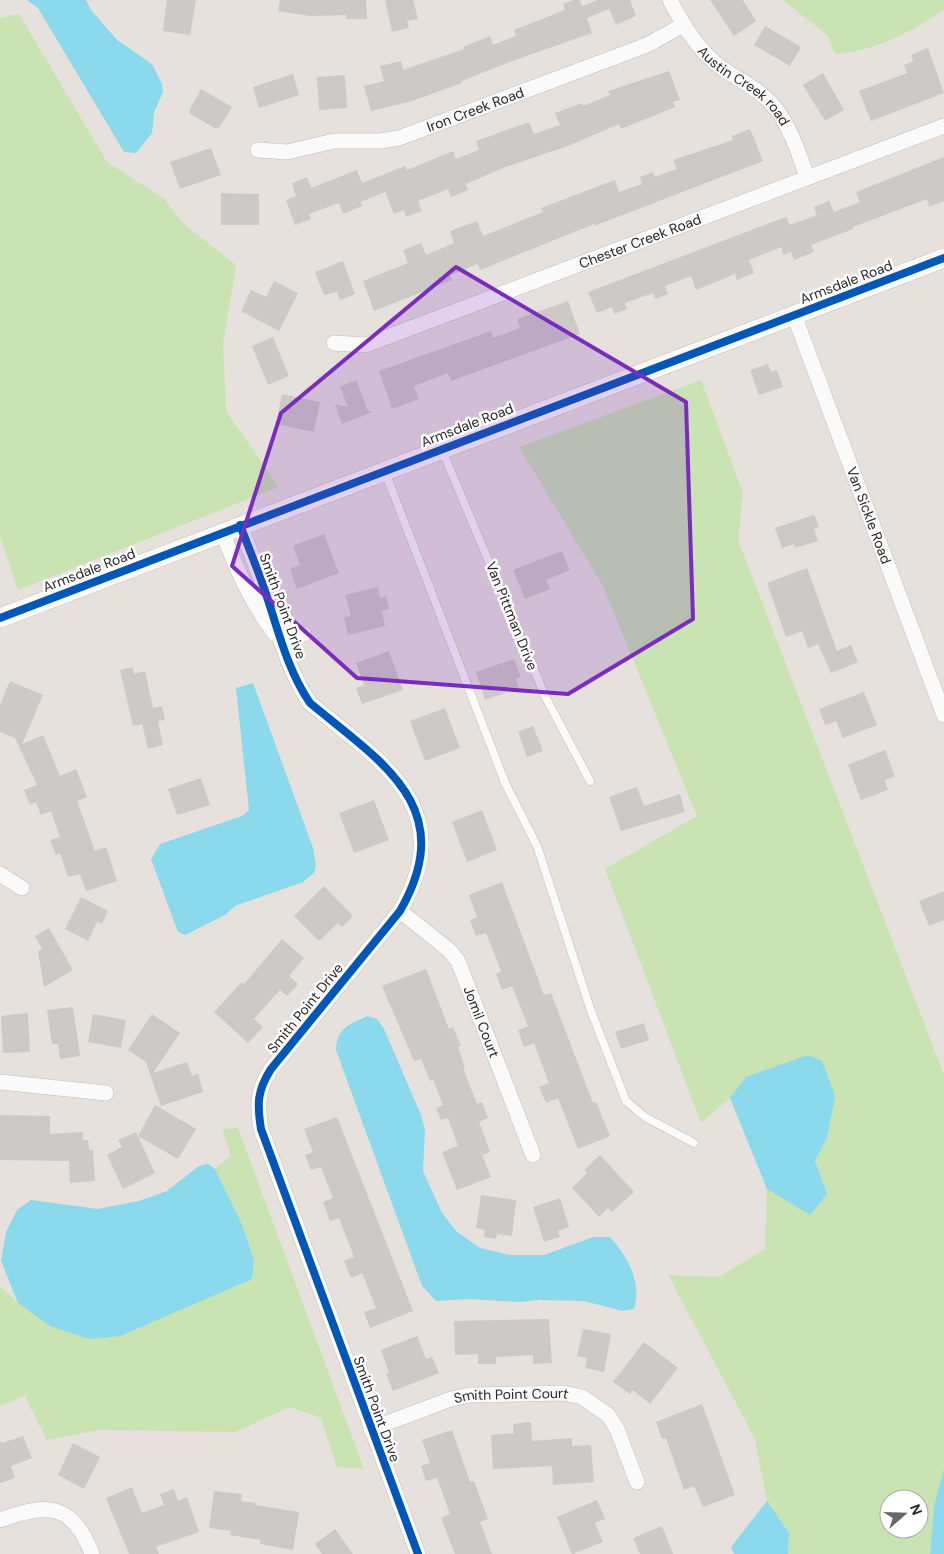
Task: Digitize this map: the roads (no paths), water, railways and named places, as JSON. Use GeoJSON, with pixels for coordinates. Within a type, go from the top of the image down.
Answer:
{"type":"FeatureCollection","features":[{"type":"Feature","properties":{"kind":"street","name":"Austin Creek road"},"geometry":{"type":"LineString","coordinates":[[670,0],[683,25],[703,51],[723,68],[754,87],[770,102],[785,123],[807,177]]}},
{"type":"Feature","properties":{"kind":"street","name":"Iron Creek Road"},"geometry":{"type":"LineString","coordinates":[[258,150],[286,152],[334,141],[380,141],[399,138],[647,45],[683,25]]}},
{"type":"Feature","properties":{"kind":"street","name":"Chester Creek Road"},"geometry":{"type":"LineString","coordinates":[[334,343],[366,346],[944,126]]}},
{"type":"Feature","properties":{"kind":"street","name":"Armsdale Road"},"geometry":{"type":"LineString","coordinates":[[0,618],[231,528],[944,258]]}},
{"type":"Feature","properties":{"kind":"street","name":"Van Sickle Road"},"geometry":{"type":"LineString","coordinates":[[794,315],[944,715]]}},
{"type":"Feature","properties":{"kind":"street","name":"Smith Point Drive"},"geometry":{"type":"LineString","coordinates":[[231,528],[244,586],[256,609],[281,642],[301,690],[310,703],[388,768],[410,796],[416,813],[422,848],[414,888],[400,910],[271,1069],[262,1084],[257,1106],[261,1130],[418,1554]]}},
{"type":"Feature","properties":{"kind":"street"},"geometry":{"type":"LineString","coordinates":[[281,642],[304,634]]}},
{"type":"Feature","properties":{"kind":"street"},"geometry":{"type":"LineString","coordinates":[[0,874],[22,888]]}},
{"type":"Feature","properties":{"kind":"street","name":"Jomil Court"},"geometry":{"type":"LineString","coordinates":[[400,910],[449,950],[458,961],[533,1155]]}},
{"type":"Feature","properties":{"kind":"street"},"geometry":{"type":"LineString","coordinates":[[0,1082],[106,1093]]}},
{"type":"Feature","properties":{"kind":"street","name":"Smith Point Court"},"geometry":{"type":"LineString","coordinates":[[371,1429],[451,1399],[470,1395],[564,1393],[582,1397],[608,1415],[617,1429],[637,1482]]}},
{"type":"Feature","properties":{"kind":"street"},"geometry":{"type":"LineString","coordinates":[[0,1520],[27,1510],[41,1508],[54,1510],[78,1525],[86,1538],[92,1554]]}},
{"type":"Feature","properties":{"kind":"lane","name":"Van Pittman Drive"},"geometry":{"type":"LineString","coordinates":[[441,449],[546,698],[590,781]]}},
{"type":"Feature","properties":{"kind":"lane"},"geometry":{"type":"LineString","coordinates":[[384,470],[506,784],[537,846],[591,1011],[626,1101],[646,1117],[694,1143]]}},
{"type":"Feature","properties":{"kind":"water"},"geometry":{"type":"Polygon","coordinates":[[[27,0],[86,0],[91,10],[117,40],[152,64],[162,84],[163,92],[154,112],[152,133],[136,153],[124,152],[38,8],[27,0]]]}},
{"type":"Feature","properties":{"kind":"water"},"geometry":{"type":"Polygon","coordinates":[[[253,683],[313,848],[316,865],[314,873],[303,882],[235,906],[225,915],[185,935],[178,932],[151,859],[160,844],[242,816],[249,810],[236,688],[253,683]]]}},
{"type":"Feature","properties":{"kind":"water"},"geometry":{"type":"Polygon","coordinates":[[[368,1016],[377,1019],[384,1029],[421,1115],[425,1130],[423,1171],[442,1213],[457,1232],[480,1248],[510,1255],[544,1255],[593,1237],[610,1237],[628,1261],[632,1270],[636,1289],[634,1309],[622,1311],[584,1301],[540,1300],[519,1302],[471,1299],[436,1301],[422,1286],[336,1050],[342,1031],[350,1024],[368,1016]]]}},
{"type":"Feature","properties":{"kind":"water"},"geometry":{"type":"Polygon","coordinates":[[[808,1055],[822,1061],[835,1096],[827,1138],[815,1161],[827,1194],[810,1215],[767,1189],[730,1098],[746,1077],[808,1055]]]}},
{"type":"Feature","properties":{"kind":"water"},"geometry":{"type":"Polygon","coordinates":[[[208,1164],[215,1169],[243,1227],[254,1260],[252,1279],[120,1336],[89,1339],[50,1326],[18,1303],[1,1261],[6,1232],[17,1210],[31,1200],[98,1209],[139,1201],[167,1191],[199,1166],[208,1164]]]}},
{"type":"Feature","properties":{"kind":"water"},"geometry":{"type":"Polygon","coordinates":[[[944,1469],[944,1554],[930,1554],[934,1506],[944,1469]]]}},
{"type":"Feature","properties":{"kind":"water"},"geometry":{"type":"Polygon","coordinates":[[[767,1501],[789,1533],[788,1554],[734,1554],[731,1547],[767,1501]]]}}]}
